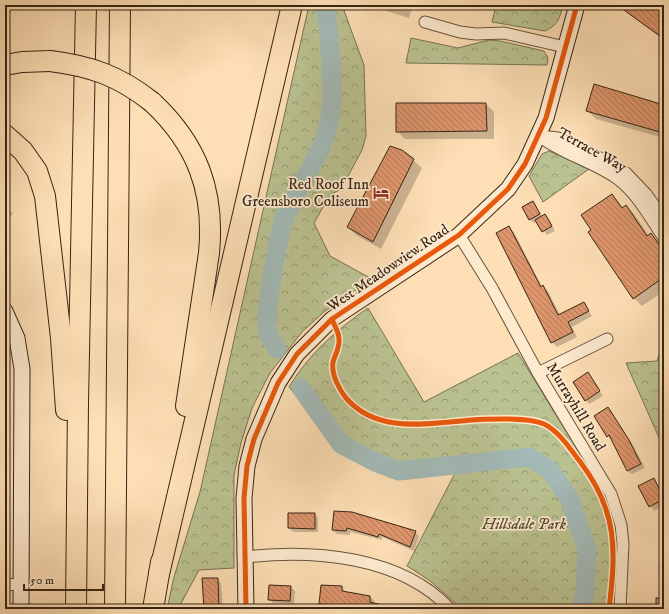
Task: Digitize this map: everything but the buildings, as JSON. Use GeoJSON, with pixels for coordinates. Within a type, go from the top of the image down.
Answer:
{"type":"FeatureCollection","features":[{"type":"Feature","properties":{"kind":"highway"},"geometry":{"type":"LineString","coordinates":[[79,5],[86,66]]}},
{"type":"Feature","properties":{"kind":"highway"},"geometry":{"type":"LineString","coordinates":[[76,609],[86,5]]}},
{"type":"Feature","properties":{"kind":"highway"},"geometry":{"type":"LineString","coordinates":[[115,609],[120,5]]}},
{"type":"Feature","properties":{"kind":"highway"},"geometry":{"type":"LineString","coordinates":[[159,574],[292,5]]}},
{"type":"Feature","properties":{"kind":"highway"},"geometry":{"type":"LineString","coordinates":[[5,65],[22,62],[50,61],[74,64],[100,72],[124,82],[152,102],[168,117],[182,135],[193,154],[201,173],[208,198],[211,229],[153,609]]}},
{"type":"Feature","properties":{"kind":"highway"},"geometry":{"type":"LineString","coordinates":[[5,135],[22,151],[37,171],[45,196],[61,338],[76,544]]}},
{"type":"Feature","properties":{"kind":"street","name":"West Meadowview Road"},"geometry":{"type":"LineString","coordinates":[[246,609],[244,498],[246,466],[254,440],[278,384],[297,354],[332,319],[459,235],[508,189],[525,164],[546,118],[577,5]]}},
{"type":"Feature","properties":{"kind":"street"},"geometry":{"type":"LineString","coordinates":[[425,22],[460,32],[476,34],[504,33],[565,47]]}},
{"type":"Feature","properties":{"kind":"street","name":"Terrace Way"},"geometry":{"type":"LineString","coordinates":[[539,136],[558,138],[602,159],[626,173],[639,185],[664,219]]}},
{"type":"Feature","properties":{"kind":"street","name":"Terrace Way"},"geometry":{"type":"LineString","coordinates":[[539,136],[552,145],[619,180],[637,199],[664,238]]}},
{"type":"Feature","properties":{"kind":"street","name":"Murrayhill Road"},"geometry":{"type":"LineString","coordinates":[[459,235],[492,288],[538,373],[611,494],[621,525],[623,544],[620,609]]}},
{"type":"Feature","properties":{"kind":"street"},"geometry":{"type":"LineString","coordinates":[[5,311],[17,338],[22,369],[21,609]]}},
{"type":"Feature","properties":{"kind":"street"},"geometry":{"type":"LineString","coordinates":[[538,373],[607,339]]}},
{"type":"Feature","properties":{"kind":"street"},"geometry":{"type":"LineString","coordinates":[[246,557],[270,554],[316,554],[354,560],[414,582],[444,603],[450,609]]}},
{"type":"Feature","properties":{"kind":"street"},"geometry":{"type":"LineString","coordinates":[[5,585],[20,584]]}},
{"type":"Feature","properties":{"kind":"green space"},"geometry":{"type":"Polygon","coordinates":[[[309,5],[342,5],[364,65],[366,136],[362,150],[341,189],[330,195],[314,223],[330,256],[372,279],[325,311],[302,332],[270,373],[252,408],[241,443],[234,475],[234,568],[199,570],[178,609],[167,609],[174,577],[200,492],[309,5]]]}},
{"type":"Feature","properties":{"kind":"green space"},"geometry":{"type":"Polygon","coordinates":[[[496,5],[563,5],[561,14],[556,24],[545,31],[492,22],[496,5]]]}},
{"type":"Feature","properties":{"kind":"green space"},"geometry":{"type":"Polygon","coordinates":[[[411,38],[458,48],[489,40],[500,41],[544,51],[548,58],[547,65],[406,63],[411,38]]]}},
{"type":"Feature","properties":{"kind":"green space"},"geometry":{"type":"Polygon","coordinates":[[[549,151],[589,169],[543,202],[529,176],[542,154],[549,151]]]}},
{"type":"Feature","properties":{"kind":"green space","name":"Hillsdale Park"},"geometry":{"type":"Polygon","coordinates":[[[368,308],[424,402],[518,353],[602,490],[608,505],[614,534],[616,563],[613,609],[462,609],[429,580],[407,566],[455,473],[401,477],[363,464],[337,447],[289,387],[305,364],[324,343],[368,308]]]}},
{"type":"Feature","properties":{"kind":"green space"},"geometry":{"type":"Polygon","coordinates":[[[664,339],[664,449],[626,363],[657,361],[664,339]]]}},
{"type":"Feature","properties":{"kind":"waterway"},"geometry":{"type":"LineString","coordinates":[[277,349],[268,333],[267,325],[269,296],[283,222],[322,145],[330,117],[332,94],[331,61],[328,27],[324,5]]}},
{"type":"Feature","properties":{"kind":"waterway"},"geometry":{"type":"LineString","coordinates":[[301,388],[341,444],[375,462],[399,471],[529,457],[550,470],[569,498],[587,549],[585,592],[581,609]]}},
{"type":"Feature","properties":{"kind":"cycle path"},"geometry":{"type":"LineString","coordinates":[[246,609],[244,498],[247,466],[254,439],[278,383],[297,354],[332,319],[459,235],[508,189],[525,164],[546,118],[577,5]]}},
{"type":"Feature","properties":{"kind":"cycle path"},"geometry":{"type":"LineString","coordinates":[[332,319],[339,336],[338,348],[333,362],[333,371],[336,381],[346,398],[359,410],[373,417],[389,422],[405,424],[484,419],[535,421],[544,424],[560,436],[593,481],[602,498],[608,515],[612,533],[613,550],[613,569],[609,609]]}},
{"type":"Feature","properties":{"kind":"place","name":"Red Roof Inn Greensboro Coliseum"},"geometry":{"type":"Point","coordinates":[381,193]}}]}
